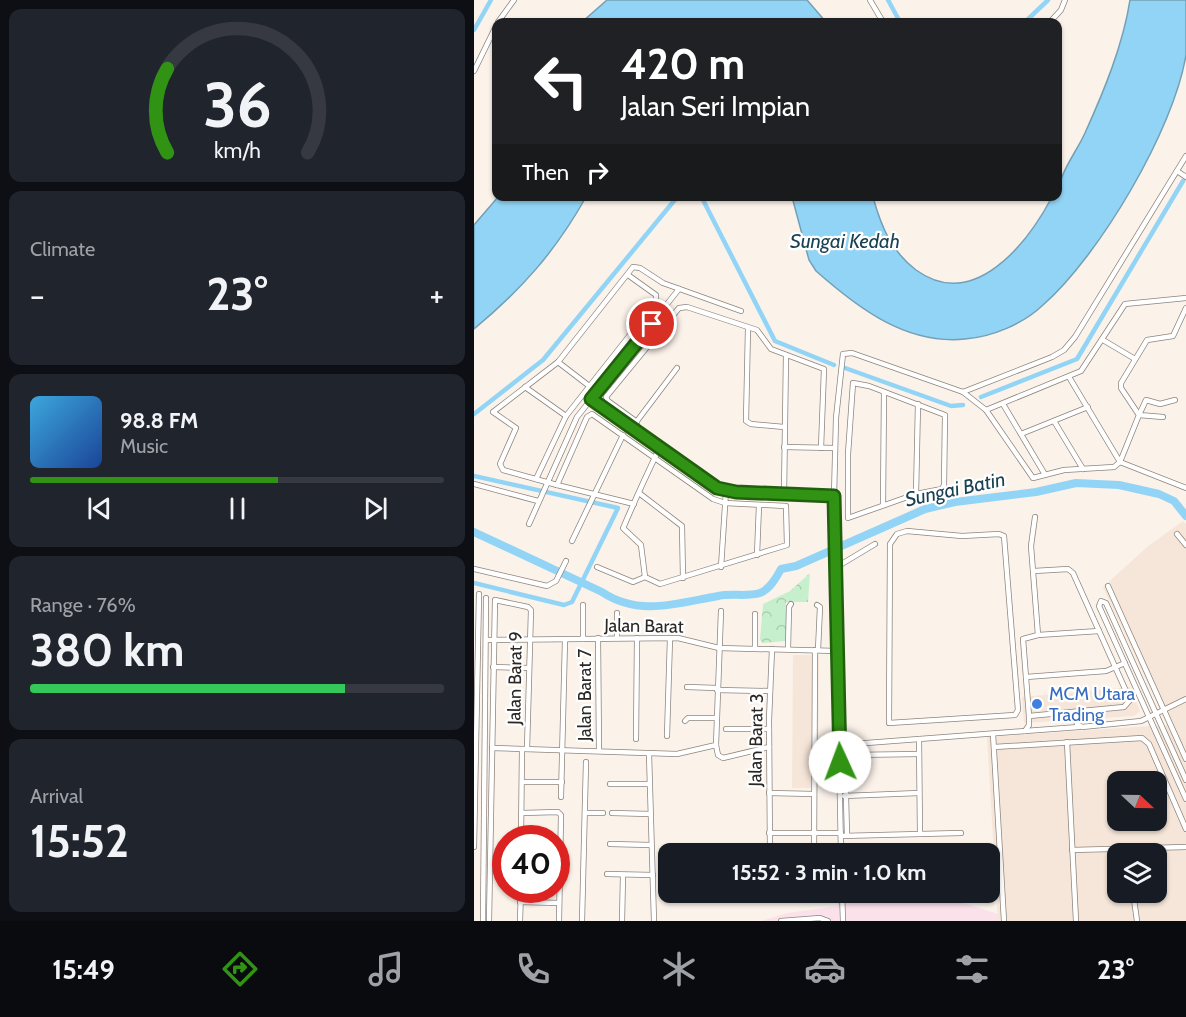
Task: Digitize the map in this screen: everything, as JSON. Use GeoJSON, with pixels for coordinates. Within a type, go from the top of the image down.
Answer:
{"type":"FeatureCollection","features":[{"type":"Feature","properties":{"kind":"street"},"geometry":{"type":"LineString","coordinates":[[501,18],[514,0]]}},
{"type":"Feature","properties":{"kind":"street"},"geometry":{"type":"LineString","coordinates":[[870,0],[881,18]]}},
{"type":"Feature","properties":{"kind":"street"},"geometry":{"type":"LineString","coordinates":[[1054,18],[1061,10],[1065,0]]}},
{"type":"Feature","properties":{"kind":"street"},"geometry":{"type":"LineString","coordinates":[[474,71],[492,34]]}},
{"type":"Feature","properties":{"kind":"street"},"geometry":{"type":"LineString","coordinates":[[963,392],[1052,357],[1069,344],[1186,156]]}},
{"type":"Feature","properties":{"kind":"street"},"geometry":{"type":"LineString","coordinates":[[1177,171],[1186,177]]}},
{"type":"Feature","properties":{"kind":"street"},"geometry":{"type":"LineString","coordinates":[[634,504],[591,499],[556,485],[545,484],[536,479],[503,470],[500,466],[516,428],[494,411],[558,362],[633,267],[637,267],[659,282],[741,311]]}},
{"type":"Feature","properties":{"kind":"street"},"geometry":{"type":"LineString","coordinates":[[536,479],[566,416],[657,300],[656,295],[628,275]]}},
{"type":"Feature","properties":{"kind":"street"},"geometry":{"type":"LineString","coordinates":[[529,524],[575,421],[679,290]]}},
{"type":"Feature","properties":{"kind":"street"},"geometry":{"type":"LineString","coordinates":[[986,410],[1069,377],[1084,368],[1125,304],[1186,298]]}},
{"type":"Feature","properties":{"kind":"street"},"geometry":{"type":"LineString","coordinates":[[637,422],[608,401],[606,397],[679,308],[687,307],[759,332],[768,347],[821,368],[825,375],[821,448]]}},
{"type":"Feature","properties":{"kind":"street"},"geometry":{"type":"LineString","coordinates":[[1139,416],[1120,385],[1150,339],[1173,336],[1186,308]]}},
{"type":"Feature","properties":{"kind":"street"},"geometry":{"type":"LineString","coordinates":[[748,328],[746,421],[752,424],[784,427]]}},
{"type":"Feature","properties":{"kind":"street"},"geometry":{"type":"LineString","coordinates":[[1103,340],[1135,359]]}},
{"type":"Feature","properties":{"kind":"street"},"geometry":{"type":"LineString","coordinates":[[844,796],[840,745],[834,496],[836,417],[840,363],[843,354],[848,351],[963,392],[986,410],[1033,478],[1044,473],[1111,467],[1120,462],[1146,400],[1160,404],[1175,400]]}},
{"type":"Feature","properties":{"kind":"street"},"geometry":{"type":"LineString","coordinates":[[784,495],[786,355]]}},
{"type":"Feature","properties":{"kind":"street"},"geometry":{"type":"LineString","coordinates":[[558,362],[597,392]]}},
{"type":"Feature","properties":{"kind":"street"},"geometry":{"type":"LineString","coordinates":[[631,429],[677,368]]}},
{"type":"Feature","properties":{"kind":"street"},"geometry":{"type":"LineString","coordinates":[[825,375],[839,375]]}},
{"type":"Feature","properties":{"kind":"street"},"geometry":{"type":"LineString","coordinates":[[1069,377],[1120,462],[1186,488]]}},
{"type":"Feature","properties":{"kind":"street"},"geometry":{"type":"LineString","coordinates":[[853,383],[918,404],[945,415],[944,485],[942,489],[916,494],[848,518],[853,383]]}},
{"type":"Feature","properties":{"kind":"street"},"geometry":{"type":"LineString","coordinates":[[525,387],[566,416]]}},
{"type":"Feature","properties":{"kind":"street"},"geometry":{"type":"LineString","coordinates":[[883,505],[884,392]]}},
{"type":"Feature","properties":{"kind":"street"},"geometry":{"type":"LineString","coordinates":[[591,399],[711,485],[726,491],[834,496]]}},
{"type":"Feature","properties":{"kind":"street"},"geometry":{"type":"LineString","coordinates":[[823,404],[837,403]]}},
{"type":"Feature","properties":{"kind":"street"},"geometry":{"type":"LineString","coordinates":[[916,494],[918,404]]}},
{"type":"Feature","properties":{"kind":"street"},"geometry":{"type":"LineString","coordinates":[[1003,404],[1044,473]]}},
{"type":"Feature","properties":{"kind":"street"},"geometry":{"type":"LineString","coordinates":[[1021,434],[1088,407]]}},
{"type":"Feature","properties":{"kind":"street"},"geometry":{"type":"LineString","coordinates":[[556,485],[589,415],[596,416],[713,499],[725,503],[787,507],[787,545],[721,567],[657,584],[645,577]]}},
{"type":"Feature","properties":{"kind":"street"},"geometry":{"type":"LineString","coordinates":[[1139,416],[1162,417]]}},
{"type":"Feature","properties":{"kind":"street"},"geometry":{"type":"LineString","coordinates":[[836,417],[850,418]]}},
{"type":"Feature","properties":{"kind":"street"},"geometry":{"type":"LineString","coordinates":[[1054,421],[1083,469]]}},
{"type":"Feature","properties":{"kind":"street"},"geometry":{"type":"LineString","coordinates":[[572,541],[624,435]]}},
{"type":"Feature","properties":{"kind":"street"},"geometry":{"type":"LineString","coordinates":[[784,447],[835,448]]}},
{"type":"Feature","properties":{"kind":"street"},"geometry":{"type":"LineString","coordinates":[[645,577],[641,544],[623,528],[659,448]]}},
{"type":"Feature","properties":{"kind":"street"},"geometry":{"type":"LineString","coordinates":[[474,484],[538,501]]}},
{"type":"Feature","properties":{"kind":"street"},"geometry":{"type":"LineString","coordinates":[[721,567],[726,491]]}},
{"type":"Feature","properties":{"kind":"street"},"geometry":{"type":"LineString","coordinates":[[639,493],[682,526],[683,578]]}},
{"type":"Feature","properties":{"kind":"street"},"geometry":{"type":"LineString","coordinates":[[758,555],[759,505]]}},
{"type":"Feature","properties":{"kind":"street"},"geometry":{"type":"LineString","coordinates":[[1035,517],[1031,546],[1038,635]]}},
{"type":"Feature","properties":{"kind":"street"},"geometry":{"type":"LineString","coordinates":[[902,532],[962,536],[999,534],[1004,536],[1018,710],[1015,715],[951,721],[892,725],[888,720],[890,544],[902,532]]}},
{"type":"Feature","properties":{"kind":"street"},"geometry":{"type":"LineString","coordinates":[[1177,534],[1186,544]]}},
{"type":"Feature","properties":{"kind":"street"},"geometry":{"type":"LineString","coordinates":[[835,568],[875,544]]}},
{"type":"Feature","properties":{"kind":"street"},"geometry":{"type":"LineString","coordinates":[[474,569],[544,586],[553,584],[566,561]]}},
{"type":"Feature","properties":{"kind":"street"},"geometry":{"type":"LineString","coordinates":[[597,567],[633,582],[645,577]]}},
{"type":"Feature","properties":{"kind":"street"},"geometry":{"type":"LineString","coordinates":[[1029,716],[1075,713],[1128,705],[1130,700],[1073,573],[1068,569],[1034,571]]}},
{"type":"Feature","properties":{"kind":"street"},"geometry":{"type":"LineString","coordinates":[[1108,586],[1186,759]]}},
{"type":"Feature","properties":{"kind":"street"},"geometry":{"type":"LineString","coordinates":[[474,846],[476,617],[479,594]]}},
{"type":"Feature","properties":{"kind":"street"},"geometry":{"type":"LineString","coordinates":[[483,921],[486,598]]}},
{"type":"Feature","properties":{"kind":"street","name":"Jalan Barat 9"},"geometry":{"type":"LineString","coordinates":[[494,640],[494,603],[498,600],[528,607],[531,610],[522,825]]}},
{"type":"Feature","properties":{"kind":"street"},"geometry":{"type":"LineString","coordinates":[[1186,780],[1106,603],[1101,601],[1099,606],[1186,799]]}},
{"type":"Feature","properties":{"kind":"street"},"geometry":{"type":"LineString","coordinates":[[788,648],[791,604]]}},
{"type":"Feature","properties":{"kind":"street"},"geometry":{"type":"LineString","coordinates":[[583,605],[583,639]]}},
{"type":"Feature","properties":{"kind":"street"},"geometry":{"type":"LineString","coordinates":[[814,843],[817,650],[820,607],[818,605]]}},
{"type":"Feature","properties":{"kind":"street"},"geometry":{"type":"LineString","coordinates":[[721,611],[717,689],[716,745],[718,755],[723,758],[769,747]]}},
{"type":"Feature","properties":{"kind":"street"},"geometry":{"type":"LineString","coordinates":[[617,613],[617,638]]}},
{"type":"Feature","properties":{"kind":"street"},"geometry":{"type":"LineString","coordinates":[[754,648],[755,614]]}},
{"type":"Feature","properties":{"kind":"street"},"geometry":{"type":"LineString","coordinates":[[476,617],[486,617]]}},
{"type":"Feature","properties":{"kind":"street"},"geometry":{"type":"LineString","coordinates":[[1025,731],[1029,725],[1029,716],[1023,639],[1038,635],[1100,631]]}},
{"type":"Feature","properties":{"kind":"street","name":"Jalan Barat 7"},"geometry":{"type":"LineString","coordinates":[[598,638],[599,752]]}},
{"type":"Feature","properties":{"kind":"street"},"geometry":{"type":"LineString","coordinates":[[636,739],[637,638]]}},
{"type":"Feature","properties":{"kind":"street"},"geometry":{"type":"LineString","coordinates":[[667,736],[670,638]]}},
{"type":"Feature","properties":{"kind":"street","name":"Jalan Barat"},"geometry":{"type":"LineString","coordinates":[[486,640],[670,638],[719,648],[837,651]]}},
{"type":"Feature","properties":{"kind":"street"},"geometry":{"type":"LineString","coordinates":[[489,921],[494,640]]}},
{"type":"Feature","properties":{"kind":"street"},"geometry":{"type":"LineString","coordinates":[[561,797],[565,640]]}},
{"type":"Feature","properties":{"kind":"street","name":"Jalan Barat 3"},"geometry":{"type":"LineString","coordinates":[[769,843],[769,729],[772,648]]}},
{"type":"Feature","properties":{"kind":"street"},"geometry":{"type":"LineString","coordinates":[[1026,677],[1117,667],[1125,663]]}},
{"type":"Feature","properties":{"kind":"street"},"geometry":{"type":"LineString","coordinates":[[493,667],[529,668]]}},
{"type":"Feature","properties":{"kind":"street"},"geometry":{"type":"LineString","coordinates":[[687,687],[770,691]]}},
{"type":"Feature","properties":{"kind":"street"},"geometry":{"type":"LineString","coordinates":[[840,745],[1133,723],[1186,699]]}},
{"type":"Feature","properties":{"kind":"street"},"geometry":{"type":"LineString","coordinates":[[1075,713],[1077,724],[1082,727]]}},
{"type":"Feature","properties":{"kind":"street"},"geometry":{"type":"LineString","coordinates":[[685,721],[688,718],[717,718]]}},
{"type":"Feature","properties":{"kind":"street"},"geometry":{"type":"LineString","coordinates":[[951,721],[953,735]]}},
{"type":"Feature","properties":{"kind":"street"},"geometry":{"type":"LineString","coordinates":[[726,729],[769,729]]}},
{"type":"Feature","properties":{"kind":"street"},"geometry":{"type":"LineString","coordinates":[[993,734],[1004,921]]}},
{"type":"Feature","properties":{"kind":"street"},"geometry":{"type":"LineString","coordinates":[[994,747],[1139,738],[1146,740],[1186,829]]}},
{"type":"Feature","properties":{"kind":"street"},"geometry":{"type":"LineString","coordinates":[[920,739],[920,834]]}},
{"type":"Feature","properties":{"kind":"street"},"geometry":{"type":"LineString","coordinates":[[1067,742],[1076,921]]}},
{"type":"Feature","properties":{"kind":"street"},"geometry":{"type":"LineString","coordinates":[[492,748],[649,754],[686,753],[716,745]]}},
{"type":"Feature","properties":{"kind":"street"},"geometry":{"type":"LineString","coordinates":[[649,754],[654,921]]}},
{"type":"Feature","properties":{"kind":"street"},"geometry":{"type":"LineString","coordinates":[[842,843],[845,758],[848,756],[919,754]]}},
{"type":"Feature","properties":{"kind":"street"},"geometry":{"type":"LineString","coordinates":[[582,921],[586,762]]}},
{"type":"Feature","properties":{"kind":"street"},"geometry":{"type":"LineString","coordinates":[[522,782],[562,782]]}},
{"type":"Feature","properties":{"kind":"street"},"geometry":{"type":"LineString","coordinates":[[610,784],[649,784]]}},
{"type":"Feature","properties":{"kind":"street"},"geometry":{"type":"LineString","coordinates":[[769,793],[814,794]]}},
{"type":"Feature","properties":{"kind":"street"},"geometry":{"type":"LineString","coordinates":[[844,796],[919,793]]}},
{"type":"Feature","properties":{"kind":"street"},"geometry":{"type":"LineString","coordinates":[[522,813],[560,812],[560,825]]}},
{"type":"Feature","properties":{"kind":"street"},"geometry":{"type":"LineString","coordinates":[[585,813],[603,813]]}},
{"type":"Feature","properties":{"kind":"street"},"geometry":{"type":"LineString","coordinates":[[612,813],[650,814]]}},
{"type":"Feature","properties":{"kind":"street"},"geometry":{"type":"LineString","coordinates":[[474,819],[483,820]]}},
{"type":"Feature","properties":{"kind":"street"},"geometry":{"type":"LineString","coordinates":[[769,833],[843,835],[961,833]]}},
{"type":"Feature","properties":{"kind":"street"},"geometry":{"type":"LineString","coordinates":[[610,844],[651,844]]}},
{"type":"Feature","properties":{"kind":"street"},"geometry":{"type":"LineString","coordinates":[[1167,849],[1186,847]]}},
{"type":"Feature","properties":{"kind":"street"},"geometry":{"type":"LineString","coordinates":[[1072,850],[1107,851]]}},
{"type":"Feature","properties":{"kind":"street"},"geometry":{"type":"LineString","coordinates":[[607,874],[653,875]]}},
{"type":"Feature","properties":{"kind":"street"},"geometry":{"type":"LineString","coordinates":[[622,875],[622,921]]}},
{"type":"Feature","properties":{"kind":"street"},"geometry":{"type":"LineString","coordinates":[[520,903],[520,921]]}},
{"type":"Feature","properties":{"kind":"street"},"geometry":{"type":"LineString","coordinates":[[559,903],[559,921]]}},
{"type":"Feature","properties":{"kind":"street"},"geometry":{"type":"LineString","coordinates":[[842,903],[843,921]]}},
{"type":"Feature","properties":{"kind":"street"},"geometry":{"type":"LineString","coordinates":[[1135,903],[1137,921]]}},
{"type":"Feature","properties":{"kind":"street"},"geometry":{"type":"LineString","coordinates":[[781,921],[820,918],[828,921]]}},
{"type":"Feature","properties":{"kind":"shaded area"},"geometry":{"type":"Polygon","coordinates":[[[1183,521],[1186,524],[1186,921],[998,921],[1000,843],[993,843],[987,737],[1167,725],[1103,587],[1147,547],[1183,521]]]}},
{"type":"Feature","properties":{"kind":"shaded area"},"geometry":{"type":"Polygon","coordinates":[[[793,655],[819,655],[818,788],[792,788],[793,655]]]}},
{"type":"Feature","properties":{"kind":"shaded area"},"geometry":{"type":"Polygon","coordinates":[[[1130,687],[1140,711],[1134,716],[1024,723],[1022,697],[1130,687]]]}},
{"type":"Feature","properties":{"kind":"shaded area"},"geometry":{"type":"Polygon","coordinates":[[[838,903],[964,903],[998,914],[998,921],[761,921],[787,913],[838,906],[838,903]]]}},
{"type":"Feature","properties":{"kind":"green space"},"geometry":{"type":"Polygon","coordinates":[[[810,573],[808,602],[786,602],[786,641],[763,643],[760,640],[763,604],[790,591],[810,573]]]}},
{"type":"Feature","properties":{"kind":"water"},"geometry":{"type":"Polygon","coordinates":[[[607,0],[807,0],[823,18],[587,18],[607,0]]]}},
{"type":"Feature","properties":{"kind":"water","name":"Sungai Kedah"},"geometry":{"type":"Polygon","coordinates":[[[1130,0],[1186,0],[1186,55],[1179,85],[1151,153],[1110,223],[1065,283],[1035,312],[1017,324],[975,338],[943,339],[923,336],[884,321],[849,298],[816,271],[809,260],[793,201],[874,201],[888,237],[900,255],[916,270],[937,281],[958,283],[978,278],[996,267],[1028,234],[1050,201],[1062,201],[1062,177],[1099,101],[1112,68],[1130,0]]]}},
{"type":"Feature","properties":{"kind":"water"},"geometry":{"type":"Polygon","coordinates":[[[495,201],[584,201],[562,235],[536,269],[474,329],[474,225],[495,201]]]}},
{"type":"Feature","properties":{"kind":"waterway"},"geometry":{"type":"LineString","coordinates":[[474,30],[491,0]]}},
{"type":"Feature","properties":{"kind":"waterway"},"geometry":{"type":"LineString","coordinates":[[888,0],[898,18]]}},
{"type":"Feature","properties":{"kind":"waterway"},"geometry":{"type":"LineString","coordinates":[[1029,18],[1048,0]]}},
{"type":"Feature","properties":{"kind":"waterway"},"geometry":{"type":"LineString","coordinates":[[981,397],[1077,359],[1183,181]]}},
{"type":"Feature","properties":{"kind":"waterway"},"geometry":{"type":"LineString","coordinates":[[474,414],[543,360],[674,201]]}},
{"type":"Feature","properties":{"kind":"waterway"},"geometry":{"type":"LineString","coordinates":[[704,201],[775,341],[834,365]]}},
{"type":"Feature","properties":{"kind":"waterway"},"geometry":{"type":"LineString","coordinates":[[845,368],[951,406],[963,405]]}},
{"type":"Feature","properties":{"kind":"waterway"},"geometry":{"type":"LineString","coordinates":[[474,476],[618,508],[572,602],[564,605],[474,583]]}},
{"type":"Feature","properties":{"kind":"waterway","name":"Sungai Batin"},"geometry":{"type":"LineString","coordinates":[[474,532],[616,600],[644,606],[659,606],[723,595],[760,593],[770,586],[781,569],[796,566],[925,509],[955,502],[1036,492],[1076,483],[1119,485],[1159,494],[1174,501],[1186,516]]}},
{"type":"Feature","properties":{"kind":"place","name":"MCM Utara Trading"},"geometry":{"type":"Point","coordinates":[1037,704]}},
{"type":"Feature","properties":{"kind":"route"},"geometry":{"type":"LineString","coordinates":[[652,324],[591,399],[717,488],[736,492],[834,496],[840,762]]}}]}
